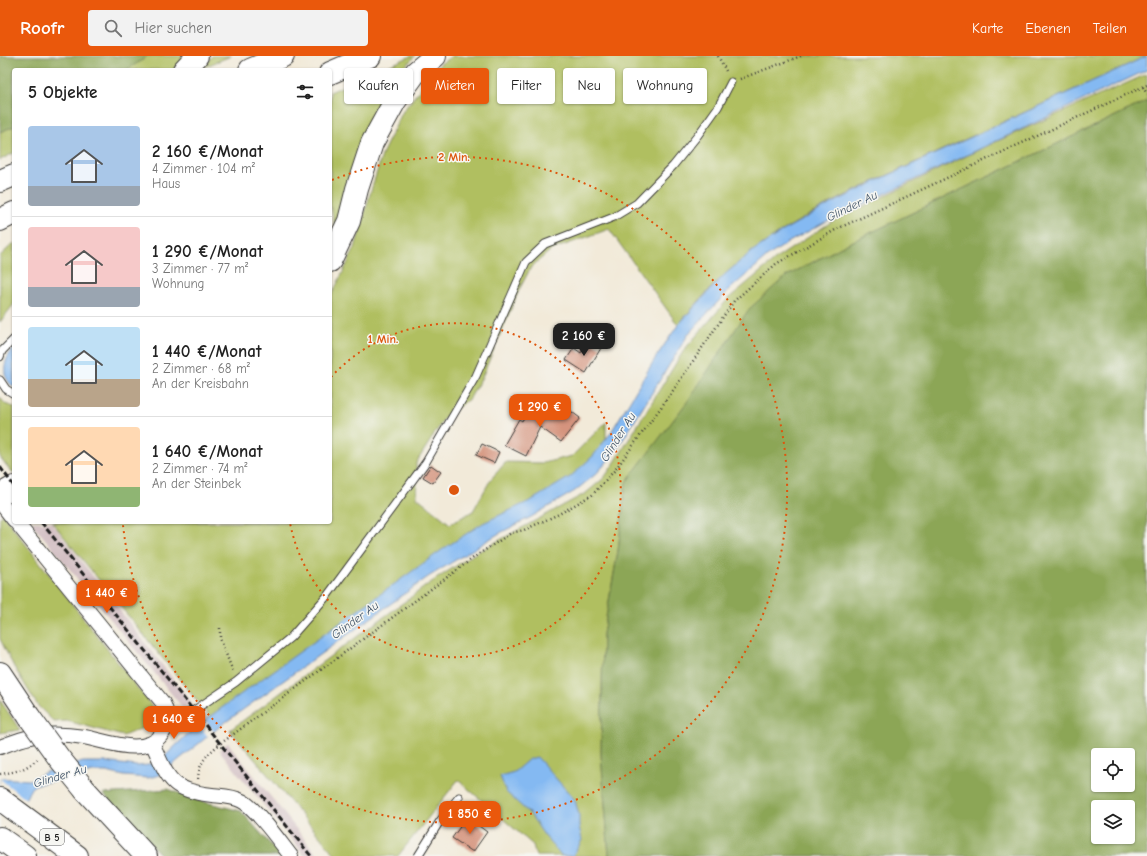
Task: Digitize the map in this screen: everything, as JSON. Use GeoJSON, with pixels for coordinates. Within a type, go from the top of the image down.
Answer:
{"type":"FeatureCollection","features":[{"type":"Feature","properties":{"kind":"highway"},"geometry":{"type":"LineString","coordinates":[[186,68],[197,56]]}},
{"type":"Feature","properties":{"kind":"highway"},"geometry":{"type":"LineString","coordinates":[[255,68],[283,56]]}},
{"type":"Feature","properties":{"kind":"highway"},"geometry":{"type":"LineString","coordinates":[[332,72],[370,56]]}},
{"type":"Feature","properties":{"kind":"highway"},"geometry":{"type":"LineString","coordinates":[[332,257],[349,220],[357,189],[372,143],[395,101],[416,72],[436,56]]}},
{"type":"Feature","properties":{"kind":"highway"},"geometry":{"type":"LineString","coordinates":[[0,181],[12,176]]}},
{"type":"Feature","properties":{"kind":"highway"},"geometry":{"type":"LineString","coordinates":[[0,220],[12,214]]}},
{"type":"Feature","properties":{"kind":"highway"},"geometry":{"type":"LineString","coordinates":[[0,495],[12,488]]}},
{"type":"Feature","properties":{"kind":"highway"},"geometry":{"type":"LineString","coordinates":[[0,673],[59,758],[85,790],[146,856]]}},
{"type":"Feature","properties":{"kind":"highway","name":"B 5"},"geometry":{"type":"LineString","coordinates":[[0,799],[77,856]]}},
{"type":"Feature","properties":{"kind":"highway"},"geometry":{"type":"LineString","coordinates":[[0,838],[26,856]]}},
{"type":"Feature","properties":{"kind":"street"},"geometry":{"type":"LineString","coordinates":[[0,502],[12,517]]}},
{"type":"Feature","properties":{"kind":"street"},"geometry":{"type":"LineString","coordinates":[[0,747],[18,740],[41,735],[84,737],[127,746],[145,746],[158,740],[165,730],[168,719],[163,703],[17,524]]}},
{"type":"Feature","properties":{"kind":"street"},"geometry":{"type":"LineString","coordinates":[[152,743],[166,773],[176,785],[187,791],[229,797],[247,804],[291,856]]}},
{"type":"Feature","properties":{"kind":"lane"},"geometry":{"type":"LineString","coordinates":[[168,719],[193,711],[236,682],[291,638],[327,596],[426,462],[476,376],[526,262],[545,244],[614,217],[637,202],[673,166],[698,135],[718,107],[731,82]]}},
{"type":"Feature","properties":{"kind":"lane"},"geometry":{"type":"LineString","coordinates":[[0,357],[2,351],[12,341]]}},
{"type":"Feature","properties":{"kind":"lane"},"geometry":{"type":"LineString","coordinates":[[0,380],[6,389],[12,393]]}},
{"type":"Feature","properties":{"kind":"lane"},"geometry":{"type":"LineString","coordinates":[[418,856],[440,821],[459,797]]}},
{"type":"Feature","properties":{"kind":"path"},"geometry":{"type":"LineString","coordinates":[[718,56],[731,82],[801,56]]}},
{"type":"Feature","properties":{"kind":"path"},"geometry":{"type":"LineString","coordinates":[[198,793],[198,776],[203,760],[206,755],[220,744],[476,556],[511,534],[524,530],[559,514],[592,495],[615,470],[670,395],[734,301],[776,264],[837,229],[1147,85]]}},
{"type":"Feature","properties":{"kind":"path"},"geometry":{"type":"LineString","coordinates":[[1143,87],[1147,94]]}},
{"type":"Feature","properties":{"kind":"path"},"geometry":{"type":"LineString","coordinates":[[220,628],[220,638],[236,682]]}},
{"type":"Feature","properties":{"kind":"shaded area"},"geometry":{"type":"Polygon","coordinates":[[[33,524],[53,524],[192,703],[183,708],[33,524]]]}},
{"type":"Feature","properties":{"kind":"shaded area"},"geometry":{"type":"Polygon","coordinates":[[[228,743],[318,856],[305,856],[219,750],[228,743]]]}},
{"type":"Feature","properties":{"kind":"green space"},"geometry":{"type":"Polygon","coordinates":[[[0,56],[147,56],[129,68],[12,68],[12,127],[0,132],[0,56]]]}},
{"type":"Feature","properties":{"kind":"green space"},"geometry":{"type":"Polygon","coordinates":[[[147,56],[187,56],[176,68],[129,68],[147,56]]]}},
{"type":"Feature","properties":{"kind":"green space"},"geometry":{"type":"Polygon","coordinates":[[[212,56],[231,56],[204,67],[212,56]]]}},
{"type":"Feature","properties":{"kind":"green space"},"geometry":{"type":"Polygon","coordinates":[[[411,56],[415,56],[404,68],[384,68],[411,56]]]}},
{"type":"Feature","properties":{"kind":"green space"},"geometry":{"type":"Polygon","coordinates":[[[452,56],[1147,56],[883,177],[793,224],[771,238],[731,269],[712,287],[678,325],[609,229],[551,250],[531,267],[520,288],[482,377],[470,398],[446,416],[416,463],[417,497],[450,524],[473,511],[491,479],[506,462],[543,463],[572,456],[606,422],[606,442],[584,473],[504,516],[211,718],[54,524],[332,524],[332,293],[355,248],[383,152],[403,111],[409,104],[413,104],[413,98],[421,88],[421,104],[489,104],[489,68],[437,68],[452,56]]]}},
{"type":"Feature","properties":{"kind":"green space"},"geometry":{"type":"Polygon","coordinates":[[[1147,74],[1147,101],[845,245],[785,277],[626,482],[618,551],[603,634],[601,754],[609,856],[536,856],[533,845],[458,780],[398,856],[336,856],[230,730],[430,583],[474,554],[586,493],[604,478],[684,350],[729,298],[777,258],[831,222],[991,144],[1147,74]]]}},
{"type":"Feature","properties":{"kind":"green space"},"geometry":{"type":"Polygon","coordinates":[[[344,86],[344,104],[380,104],[374,118],[336,231],[332,213],[332,91],[344,86]]]}},
{"type":"Feature","properties":{"kind":"green space"},"geometry":{"type":"Polygon","coordinates":[[[1147,101],[1147,856],[609,856],[601,754],[603,634],[618,551],[626,482],[687,402],[749,309],[785,277],[845,245],[1147,101]]]}},
{"type":"Feature","properties":{"kind":"green space"},"geometry":{"type":"Polygon","coordinates":[[[12,127],[12,154],[0,160],[0,132],[12,127]]]}},
{"type":"Feature","properties":{"kind":"green space"},"geometry":{"type":"Polygon","coordinates":[[[12,245],[12,307],[0,322],[0,256],[12,245]]]}},
{"type":"Feature","properties":{"kind":"green space"},"geometry":{"type":"Polygon","coordinates":[[[0,397],[5,404],[12,406],[12,472],[0,457],[0,397]]]}},
{"type":"Feature","properties":{"kind":"green space"},"geometry":{"type":"Polygon","coordinates":[[[3,515],[154,709],[156,718],[152,724],[123,736],[67,721],[54,722],[38,706],[14,667],[0,639],[0,517],[3,515]]]}},
{"type":"Feature","properties":{"kind":"green space"},"geometry":{"type":"Polygon","coordinates":[[[0,700],[20,730],[0,733],[0,700]]]}},
{"type":"Feature","properties":{"kind":"green space"},"geometry":{"type":"Polygon","coordinates":[[[168,789],[201,801],[241,811],[281,856],[162,856],[103,794],[168,789]]]}},
{"type":"Feature","properties":{"kind":"water","name":"Glinder Au"},"geometry":{"type":"Polygon","coordinates":[[[1147,56],[1147,70],[829,220],[789,242],[768,256],[730,289],[689,333],[619,446],[596,474],[575,491],[531,517],[498,534],[428,577],[223,724],[160,775],[148,778],[124,776],[106,772],[93,772],[35,785],[31,788],[26,798],[0,814],[0,778],[30,780],[46,772],[83,762],[105,762],[137,766],[148,765],[165,756],[195,727],[446,547],[483,523],[532,500],[570,477],[593,456],[610,434],[656,357],[678,325],[723,276],[751,252],[786,229],[825,207],[885,177],[1147,56]]]}},
{"type":"Feature","properties":{"kind":"water"},"geometry":{"type":"Polygon","coordinates":[[[12,350],[12,385],[5,373],[5,363],[12,350]]]}},
{"type":"Feature","properties":{"kind":"water"},"geometry":{"type":"Polygon","coordinates":[[[537,757],[575,800],[579,815],[579,826],[582,840],[573,856],[562,856],[544,835],[530,814],[506,792],[500,776],[514,772],[529,759],[537,757]]]}},
{"type":"Feature","properties":{"kind":"pier"},"geometry":{"type":"Polygon","coordinates":[[[204,719],[215,733],[209,738],[198,724],[204,719]]]}},
{"type":"Feature","properties":{"kind":"pier"},"geometry":{"type":"Polygon","coordinates":[[[0,779],[27,800],[3,814],[0,811],[0,779]]]}},
{"type":"Feature","properties":{"kind":"building"},"geometry":{"type":"Polygon","coordinates":[[[591,342],[601,348],[586,373],[566,360],[574,348],[581,353],[586,343],[589,345],[591,342]]]}},
{"type":"Feature","properties":{"kind":"building"},"geometry":{"type":"Polygon","coordinates":[[[533,402],[561,417],[568,409],[580,418],[561,442],[540,427],[526,456],[504,445],[519,419],[522,421],[533,402]]]}},
{"type":"Feature","properties":{"kind":"building"},"geometry":{"type":"Polygon","coordinates":[[[482,444],[499,452],[494,463],[476,455],[482,444]]]}},
{"type":"Feature","properties":{"kind":"building"},"geometry":{"type":"Polygon","coordinates":[[[431,465],[441,472],[433,483],[423,477],[431,465]]]}},
{"type":"Feature","properties":{"kind":"building"},"geometry":{"type":"Polygon","coordinates":[[[467,817],[487,832],[473,852],[452,838],[467,817]]]}},
{"type":"Feature","properties":{"kind":"railway"},"geometry":{"type":"LineString","coordinates":[[0,467],[12,483]]}},
{"type":"Feature","properties":{"kind":"railway"},"geometry":{"type":"LineString","coordinates":[[43,524],[311,856]]}}]}
